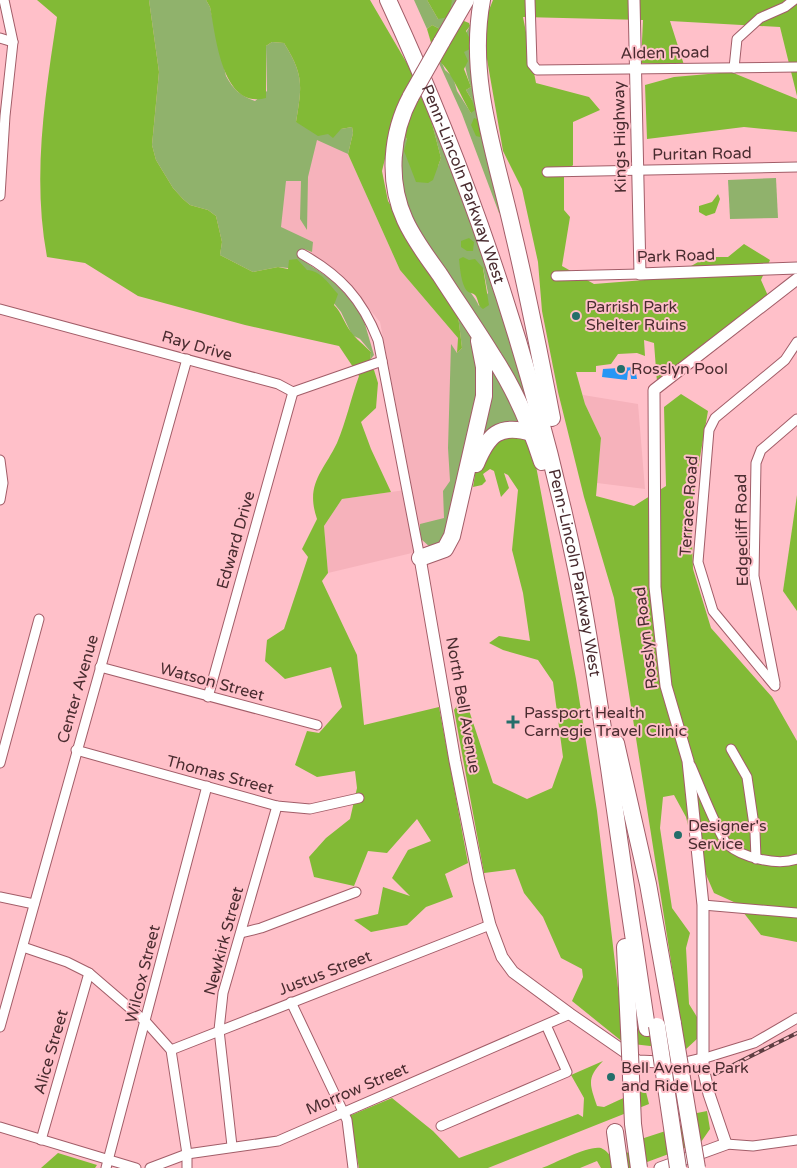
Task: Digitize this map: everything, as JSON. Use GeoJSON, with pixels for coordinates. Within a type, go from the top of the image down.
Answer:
{"type":"FeatureCollection","features":[{"type":"Feature","properties":{"kind":"highway","name":"Penn-Lincoln Parkway West"},"geometry":{"type":"LineString","coordinates":[[388,0],[460,171],[512,320],[554,472],[587,627],[619,837],[659,1026],[678,1168]]}},
{"type":"Feature","properties":{"kind":"highway","name":"Penn-Lincoln Parkway West"},"geometry":{"type":"LineString","coordinates":[[400,0],[448,109],[483,200],[523,317],[552,418],[588,573],[616,744],[653,908],[667,1168]]}},
{"type":"Feature","properties":{"kind":"highway"},"geometry":{"type":"LineString","coordinates":[[466,0],[411,96],[400,122],[394,152],[394,176],[398,199],[413,235],[504,375],[532,433],[587,627]]}},
{"type":"Feature","properties":{"kind":"highway"},"geometry":{"type":"LineString","coordinates":[[482,0],[478,22],[476,58],[481,93],[521,263],[552,418]]}},
{"type":"Feature","properties":{"kind":"highway"},"geometry":{"type":"LineString","coordinates":[[458,14],[469,14],[478,22]]}},
{"type":"Feature","properties":{"kind":"highway"},"geometry":{"type":"LineString","coordinates":[[420,558],[445,549],[452,536],[484,396],[484,367],[475,329]]}},
{"type":"Feature","properties":{"kind":"highway"},"geometry":{"type":"LineString","coordinates":[[420,558],[432,560],[442,557],[451,552],[455,546],[475,466],[490,438],[498,432],[507,429],[532,433]]}},
{"type":"Feature","properties":{"kind":"highway"},"geometry":{"type":"LineString","coordinates":[[619,837],[633,1124],[639,1168]]}},
{"type":"Feature","properties":{"kind":"highway"},"geometry":{"type":"LineString","coordinates":[[659,1026],[698,1168]]}},
{"type":"Feature","properties":{"kind":"highway"},"geometry":{"type":"LineString","coordinates":[[616,1132],[620,1168]]}},
{"type":"Feature","properties":{"kind":"street"},"geometry":{"type":"LineString","coordinates":[[0,196],[5,116],[13,42],[4,0]]}},
{"type":"Feature","properties":{"kind":"street","name":"Alden Road"},"geometry":{"type":"LineString","coordinates":[[530,0],[532,64],[534,69],[540,71],[635,68],[797,67]]}},
{"type":"Feature","properties":{"kind":"street","name":"Kings Highway"},"geometry":{"type":"LineString","coordinates":[[634,0],[640,274]]}},
{"type":"Feature","properties":{"kind":"street"},"geometry":{"type":"LineString","coordinates":[[734,68],[737,39],[760,18],[785,7],[794,0]]}},
{"type":"Feature","properties":{"kind":"street"},"geometry":{"type":"LineString","coordinates":[[0,38],[13,42]]}},
{"type":"Feature","properties":{"kind":"street","name":"Puritan Road"},"geometry":{"type":"LineString","coordinates":[[547,172],[797,167]]}},
{"type":"Feature","properties":{"kind":"street","name":"North Bell Avenue"},"geometry":{"type":"LineString","coordinates":[[302,254],[347,287],[367,314],[378,340],[420,558],[455,761],[490,925],[502,957],[514,972],[570,1014],[638,1060],[685,1063],[702,1059]]}},
{"type":"Feature","properties":{"kind":"street","name":"Park Road"},"geometry":{"type":"LineString","coordinates":[[556,276],[797,268]]}},
{"type":"Feature","properties":{"kind":"street","name":"Rosslyn Road"},"geometry":{"type":"LineString","coordinates":[[726,1144],[709,1094],[702,1059],[703,905],[688,761],[666,686],[655,587],[654,390],[797,279]]}},
{"type":"Feature","properties":{"kind":"street","name":"Ray Drive"},"geometry":{"type":"LineString","coordinates":[[0,309],[278,384],[293,392]]}},
{"type":"Feature","properties":{"kind":"street","name":"Terrace Road"},"geometry":{"type":"LineString","coordinates":[[775,686],[713,611],[698,562],[709,430],[715,418],[785,360],[797,342]]}},
{"type":"Feature","properties":{"kind":"street","name":"Center Avenue"},"geometry":{"type":"LineString","coordinates":[[0,1027],[187,359]]}},
{"type":"Feature","properties":{"kind":"street"},"geometry":{"type":"LineString","coordinates":[[293,392],[382,361]]}},
{"type":"Feature","properties":{"kind":"street","name":"Edward Drive"},"geometry":{"type":"LineString","coordinates":[[208,697],[293,392]]}},
{"type":"Feature","properties":{"kind":"street","name":"Edgecliff Road"},"geometry":{"type":"LineString","coordinates":[[775,686],[754,576],[756,462],[761,450],[797,419]]}},
{"type":"Feature","properties":{"kind":"street"},"geometry":{"type":"LineString","coordinates":[[0,460],[4,483],[0,500]]}},
{"type":"Feature","properties":{"kind":"street"},"geometry":{"type":"LineString","coordinates":[[0,763],[39,619]]}},
{"type":"Feature","properties":{"kind":"street","name":"Watson Street"},"geometry":{"type":"LineString","coordinates":[[100,667],[317,725]]}},
{"type":"Feature","properties":{"kind":"street"},"geometry":{"type":"LineString","coordinates":[[731,749],[746,777],[756,832],[756,859]]}},
{"type":"Feature","properties":{"kind":"street","name":"Thomas Street"},"geometry":{"type":"LineString","coordinates":[[76,750],[277,806],[310,809],[359,798]]}},
{"type":"Feature","properties":{"kind":"street"},"geometry":{"type":"LineString","coordinates":[[688,761],[727,844],[756,859],[786,863],[797,859]]}},
{"type":"Feature","properties":{"kind":"street","name":"Wilcox Street"},"geometry":{"type":"LineString","coordinates":[[107,1164],[207,786]]}},
{"type":"Feature","properties":{"kind":"street","name":"Newkirk Street"},"geometry":{"type":"LineString","coordinates":[[232,1146],[219,1030],[223,993],[277,806]]}},
{"type":"Feature","properties":{"kind":"street"},"geometry":{"type":"LineString","coordinates":[[241,933],[262,928],[356,892]]}},
{"type":"Feature","properties":{"kind":"street"},"geometry":{"type":"LineString","coordinates":[[0,897],[34,904]]}},
{"type":"Feature","properties":{"kind":"street"},"geometry":{"type":"LineString","coordinates":[[703,905],[797,913]]}},
{"type":"Feature","properties":{"kind":"street","name":"Justus Street"},"geometry":{"type":"LineString","coordinates":[[171,1050],[490,925]]}},
{"type":"Feature","properties":{"kind":"street"},"geometry":{"type":"LineString","coordinates":[[23,947],[67,962],[88,973],[146,1022],[171,1050],[187,1154],[187,1168]]}},
{"type":"Feature","properties":{"kind":"street","name":"Alice Street"},"geometry":{"type":"LineString","coordinates":[[41,1140],[88,973]]}},
{"type":"Feature","properties":{"kind":"street"},"geometry":{"type":"LineString","coordinates":[[291,1002],[348,1120],[353,1168]]}},
{"type":"Feature","properties":{"kind":"street","name":"Morrow Street"},"geometry":{"type":"LineString","coordinates":[[150,1168],[187,1154],[232,1146],[278,1141],[570,1014]]}},
{"type":"Feature","properties":{"kind":"street"},"geometry":{"type":"LineString","coordinates":[[702,1059],[754,1043],[797,1018]]}},
{"type":"Feature","properties":{"kind":"street"},"geometry":{"type":"LineString","coordinates":[[441,1126],[567,1072],[546,1025]]}},
{"type":"Feature","properties":{"kind":"street"},"geometry":{"type":"LineString","coordinates":[[0,1127],[107,1164],[136,1168]]}},
{"type":"Feature","properties":{"kind":"street"},"geometry":{"type":"LineString","coordinates":[[660,1168],[726,1144],[753,1146],[797,1140]]}},
{"type":"Feature","properties":{"kind":"shaded area"},"geometry":{"type":"Polygon","coordinates":[[[284,114],[348,154],[400,270],[458,338],[448,517],[412,553],[328,573],[324,526],[342,499],[412,489],[380,322],[340,273],[266,226],[284,114]]]}},
{"type":"Feature","properties":{"kind":"shaded area"},"geometry":{"type":"Polygon","coordinates":[[[583,395],[638,404],[645,489],[597,483],[601,438],[585,404],[583,395]]]}},
{"type":"Feature","properties":{"kind":"green space"},"geometry":{"type":"Polygon","coordinates":[[[37,0],[149,0],[159,72],[152,145],[156,160],[173,188],[190,205],[208,210],[216,216],[222,242],[220,255],[253,272],[278,267],[288,269],[289,260],[297,259],[307,270],[320,275],[338,294],[334,305],[349,329],[371,352],[369,370],[374,370],[378,383],[376,408],[361,422],[391,492],[342,499],[324,526],[328,573],[322,581],[357,655],[364,725],[439,707],[468,863],[445,874],[453,897],[426,907],[407,925],[371,932],[354,920],[378,914],[383,887],[410,896],[392,878],[408,850],[431,841],[417,819],[387,853],[368,851],[354,886],[314,877],[309,857],[326,838],[350,819],[357,788],[355,771],[317,777],[295,765],[307,731],[319,733],[342,707],[331,667],[285,679],[265,661],[267,640],[284,629],[308,557],[302,549],[317,519],[314,507],[314,487],[337,443],[359,376],[339,346],[245,325],[138,296],[85,263],[47,257],[43,227],[40,167],[48,77],[57,17],[37,0]]]}},
{"type":"Feature","properties":{"kind":"green space"},"geometry":{"type":"Polygon","coordinates":[[[149,0],[206,0],[210,7],[226,76],[238,92],[255,101],[267,91],[266,46],[272,42],[284,43],[291,54],[300,81],[296,122],[341,129],[352,127],[353,133],[348,154],[317,140],[308,177],[307,230],[300,219],[301,181],[286,181],[281,227],[313,242],[312,252],[304,249],[304,261],[335,282],[362,314],[374,355],[370,360],[371,352],[360,339],[352,335],[341,312],[307,270],[278,267],[253,272],[220,255],[222,242],[216,216],[208,210],[190,205],[173,188],[156,160],[152,145],[159,72],[149,0]]]}},
{"type":"Feature","properties":{"kind":"green space"},"geometry":{"type":"Polygon","coordinates":[[[206,0],[370,0],[415,77],[395,118],[382,171],[388,201],[458,315],[462,348],[457,353],[458,338],[400,270],[348,154],[353,133],[352,127],[341,129],[333,138],[328,134],[318,136],[296,122],[300,81],[291,54],[284,43],[272,42],[266,46],[266,98],[251,99],[240,93],[231,82],[224,68],[215,36],[210,7],[206,0]]]}},
{"type":"Feature","properties":{"kind":"green space"},"geometry":{"type":"Polygon","coordinates":[[[414,0],[427,0],[438,19],[452,0],[458,0],[442,30],[432,25],[427,29],[414,0]]]}},
{"type":"Feature","properties":{"kind":"green space"},"geometry":{"type":"Polygon","coordinates":[[[427,0],[452,0],[449,17],[438,19],[427,0]]]}},
{"type":"Feature","properties":{"kind":"green space"},"geometry":{"type":"Polygon","coordinates":[[[493,0],[797,0],[797,96],[780,27],[670,21],[684,65],[641,63],[643,20],[523,17],[536,83],[589,97],[600,110],[573,122],[573,165],[564,176],[564,210],[570,217],[562,266],[594,284],[670,278],[707,257],[728,257],[744,244],[770,260],[761,280],[772,305],[657,382],[654,343],[644,340],[645,356],[637,353],[618,354],[611,364],[596,366],[596,372],[576,372],[585,404],[601,438],[596,496],[634,506],[666,486],[664,407],[681,394],[708,411],[691,509],[693,569],[711,628],[772,697],[797,741],[797,942],[761,935],[736,903],[714,893],[692,842],[686,817],[674,795],[663,797],[660,828],[672,908],[690,933],[686,948],[689,1004],[697,1017],[698,1038],[685,1050],[624,1043],[572,1001],[583,977],[582,969],[561,958],[543,917],[524,893],[515,869],[484,873],[454,710],[464,695],[493,783],[527,799],[552,788],[563,757],[553,682],[538,660],[503,650],[489,643],[499,636],[530,641],[523,593],[512,550],[518,490],[508,475],[504,473],[509,488],[501,497],[494,471],[490,469],[483,474],[486,481],[482,485],[473,487],[475,475],[474,461],[500,435],[525,434],[533,450],[576,679],[597,811],[623,1030],[681,1025],[614,598],[584,497],[558,392],[542,311],[538,262],[522,189],[503,151],[484,42],[487,15],[493,0]]]}},
{"type":"Feature","properties":{"kind":"green space"},"geometry":{"type":"Polygon","coordinates":[[[464,21],[469,23],[470,26],[466,31],[471,41],[470,49],[464,52],[468,61],[464,69],[471,87],[466,90],[475,110],[471,113],[452,77],[438,60],[459,23],[464,21]]]}},
{"type":"Feature","properties":{"kind":"green space"},"geometry":{"type":"Polygon","coordinates":[[[432,25],[442,30],[432,46],[427,29],[432,25]]]}},
{"type":"Feature","properties":{"kind":"green space"},"geometry":{"type":"Polygon","coordinates":[[[470,26],[506,214],[499,213],[462,114],[438,61],[442,63],[445,70],[453,77],[457,91],[471,113],[472,100],[466,90],[471,87],[463,48],[466,33],[470,26]]]}},
{"type":"Feature","properties":{"kind":"green space"},"geometry":{"type":"Polygon","coordinates":[[[731,72],[797,99],[797,132],[744,127],[647,139],[645,85],[674,77],[731,72]]]}},
{"type":"Feature","properties":{"kind":"green space"},"geometry":{"type":"Polygon","coordinates":[[[419,93],[429,112],[441,158],[433,180],[428,183],[416,182],[404,151],[407,140],[403,130],[419,93]]]}},
{"type":"Feature","properties":{"kind":"green space"},"geometry":{"type":"Polygon","coordinates":[[[429,112],[483,251],[528,401],[524,403],[413,225],[400,184],[403,130],[407,140],[438,166],[441,158],[429,112]],[[483,268],[463,279],[479,306],[488,293],[483,268]]]}},
{"type":"Feature","properties":{"kind":"green space"},"geometry":{"type":"Polygon","coordinates":[[[474,118],[480,120],[482,134],[480,137],[476,136],[471,125],[474,118]]]}},
{"type":"Feature","properties":{"kind":"green space"},"geometry":{"type":"Polygon","coordinates":[[[776,178],[778,218],[730,219],[728,180],[776,178]]]}},
{"type":"Feature","properties":{"kind":"green space"},"geometry":{"type":"Polygon","coordinates":[[[718,194],[720,199],[715,213],[706,216],[699,212],[699,206],[712,202],[718,194]]]}},
{"type":"Feature","properties":{"kind":"green space"},"geometry":{"type":"Polygon","coordinates":[[[469,238],[474,242],[473,251],[467,251],[461,247],[461,241],[469,238]]]}},
{"type":"Feature","properties":{"kind":"green space"},"geometry":{"type":"Polygon","coordinates":[[[463,257],[469,260],[475,259],[483,268],[489,305],[483,309],[475,295],[467,291],[463,284],[459,259],[463,257]]]}},
{"type":"Feature","properties":{"kind":"green space"},"geometry":{"type":"Polygon","coordinates":[[[458,315],[471,330],[481,377],[447,541],[431,548],[420,538],[420,524],[444,518],[443,491],[450,481],[448,448],[451,344],[457,353],[462,348],[458,315]]]}},
{"type":"Feature","properties":{"kind":"green space"},"geometry":{"type":"Polygon","coordinates":[[[489,359],[521,422],[486,438],[479,435],[489,359]]]}},
{"type":"Feature","properties":{"kind":"green space"},"geometry":{"type":"Polygon","coordinates":[[[797,495],[797,611],[783,591],[797,495]]]}},
{"type":"Feature","properties":{"kind":"green space"},"geometry":{"type":"Polygon","coordinates":[[[603,1061],[594,1072],[591,1082],[597,1106],[604,1107],[645,1088],[649,1104],[488,1168],[359,1168],[349,1116],[392,1098],[433,1131],[459,1158],[578,1114],[583,1117],[584,1098],[571,1075],[603,1061]]]}},
{"type":"Feature","properties":{"kind":"green space"},"geometry":{"type":"Polygon","coordinates":[[[707,1111],[710,1129],[701,1142],[631,1168],[601,1168],[597,1161],[580,1168],[542,1168],[589,1149],[601,1148],[612,1159],[625,1155],[641,1139],[684,1125],[697,1113],[707,1111]]]}},
{"type":"Feature","properties":{"kind":"green space"},"geometry":{"type":"Polygon","coordinates":[[[58,1153],[97,1165],[95,1168],[41,1168],[58,1153]]]}},
{"type":"Feature","properties":{"kind":"water"},"geometry":{"type":"Polygon","coordinates":[[[635,367],[637,379],[631,379],[630,370],[628,371],[627,380],[602,377],[603,369],[635,367]]]}},
{"type":"Feature","properties":{"kind":"railway"},"geometry":{"type":"LineString","coordinates":[[715,1074],[797,1033]]}},
{"type":"Feature","properties":{"kind":"place","name":"Parrish Park Shelter Ruins"},"geometry":{"type":"Point","coordinates":[576,316]}},
{"type":"Feature","properties":{"kind":"place","name":"Rosslyn Pool"},"geometry":{"type":"Point","coordinates":[621,369]}},
{"type":"Feature","properties":{"kind":"place","name":"Passport Health Carnegie Travel Clinic"},"geometry":{"type":"Point","coordinates":[513,722]}},
{"type":"Feature","properties":{"kind":"place","name":"Designer's Service"},"geometry":{"type":"Point","coordinates":[678,835]}},
{"type":"Feature","properties":{"kind":"place","name":"Bell Avenue Park and Ride Lot"},"geometry":{"type":"Point","coordinates":[611,1077]}}]}
